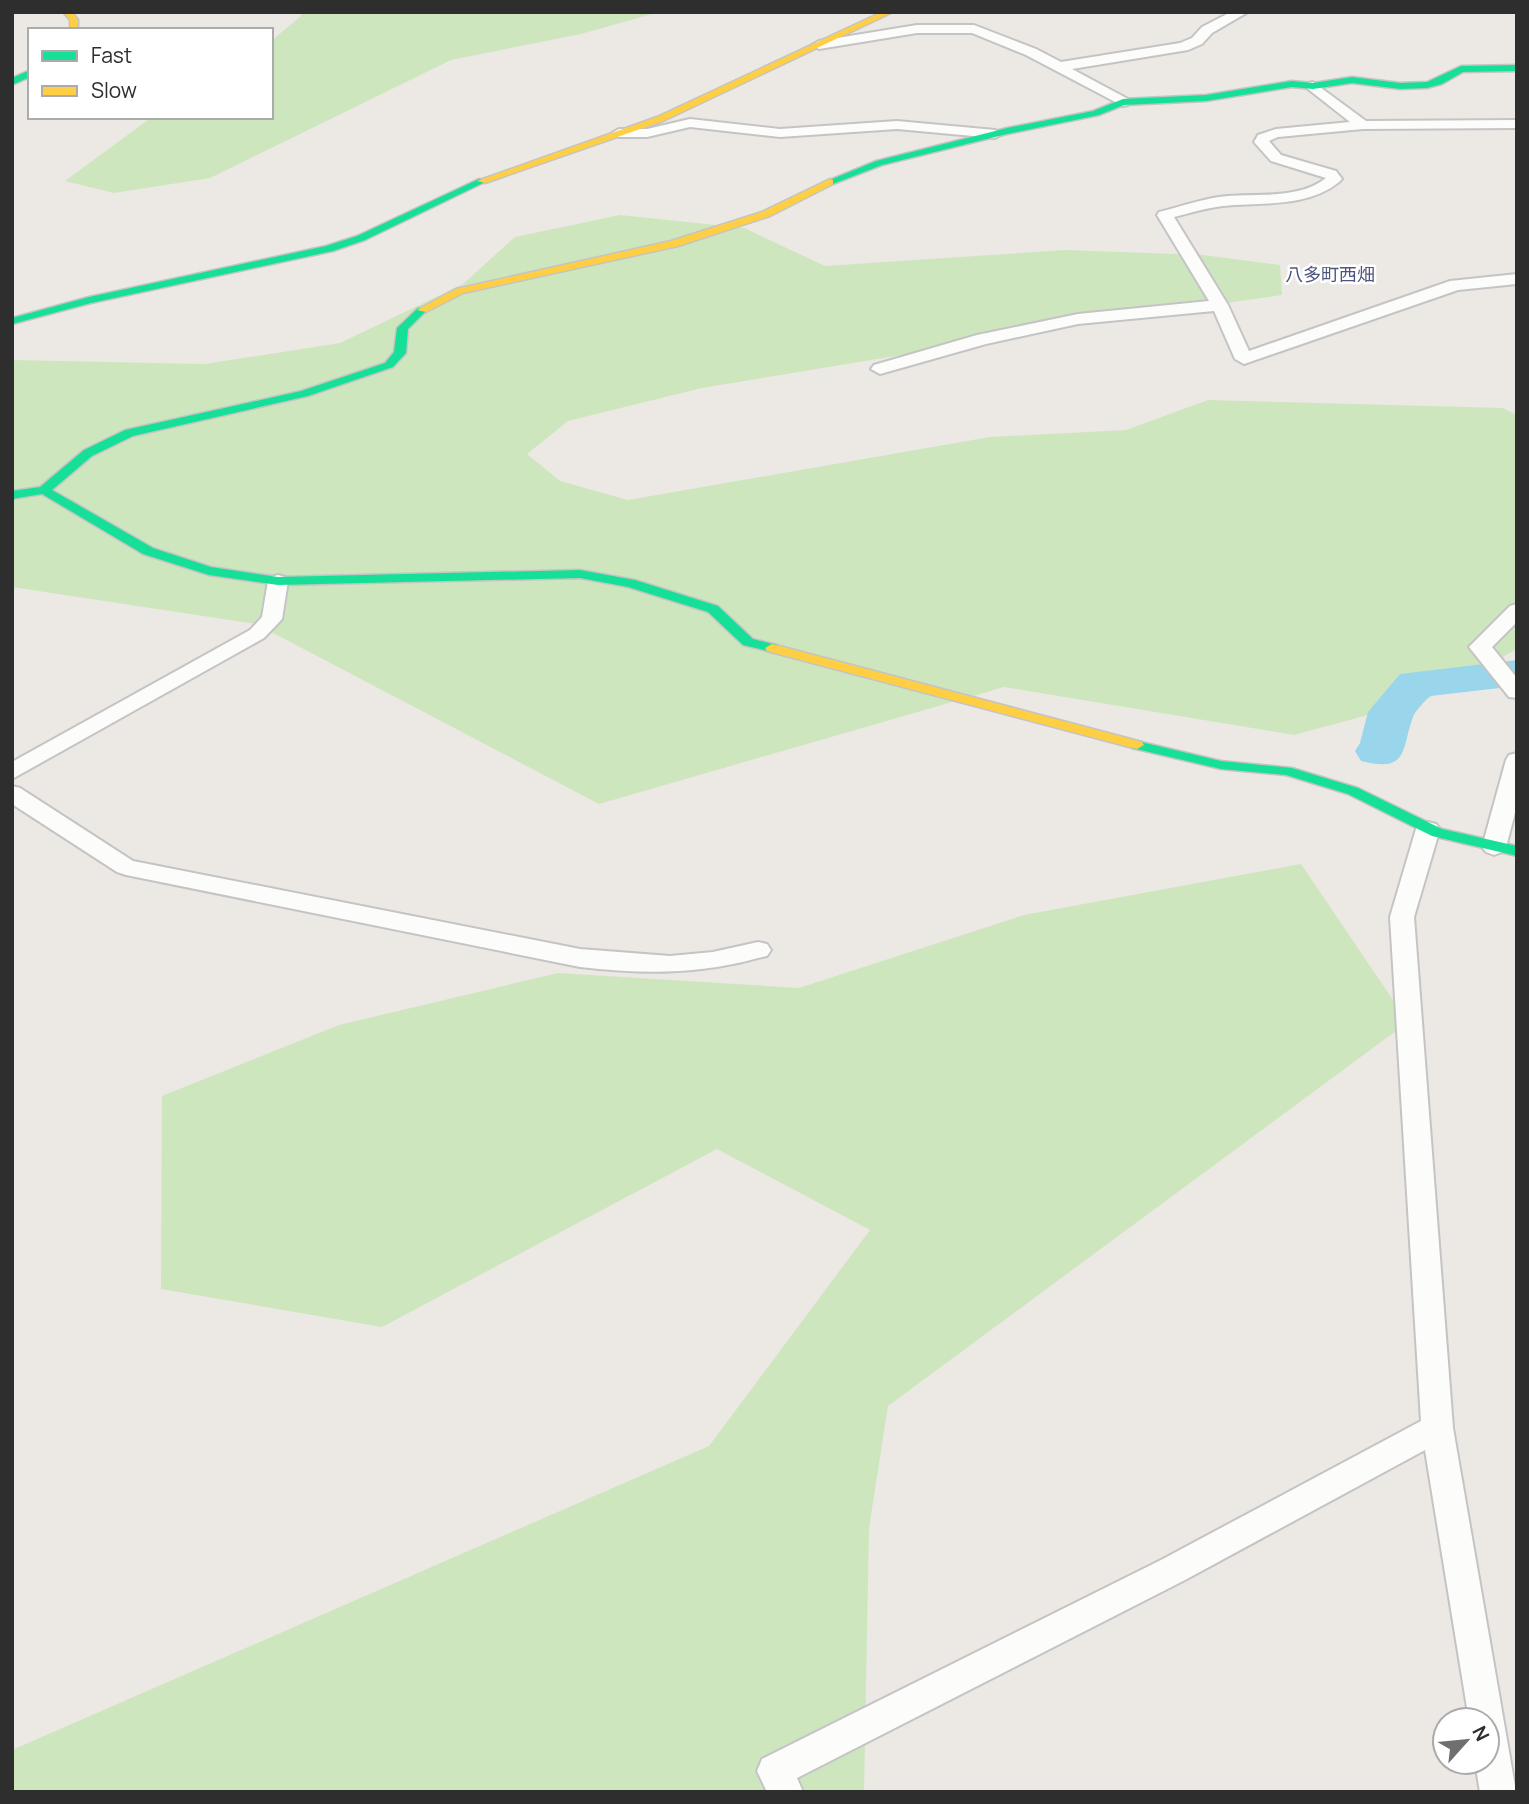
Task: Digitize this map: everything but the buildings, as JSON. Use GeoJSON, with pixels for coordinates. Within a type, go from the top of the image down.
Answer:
{"type":"FeatureCollection","features":[{"type":"Feature","properties":{"kind":"street"},"geometry":{"type":"LineString","coordinates":[[67,12],[74,20],[74,28]]}},
{"type":"Feature","properties":{"kind":"street"},"geometry":{"type":"LineString","coordinates":[[12,321],[89,300],[329,249],[488,178],[694,104],[889,12]]}},
{"type":"Feature","properties":{"kind":"street"},"geometry":{"type":"LineString","coordinates":[[1058,67],[1183,47],[1197,41],[1207,30],[1241,12]]}},
{"type":"Feature","properties":{"kind":"street"},"geometry":{"type":"LineString","coordinates":[[819,45],[917,29],[974,29],[1031,52],[1122,102]]}},
{"type":"Feature","properties":{"kind":"street"},"geometry":{"type":"LineString","coordinates":[[12,495],[44,490],[81,458],[116,438],[148,427],[252,407],[342,382],[394,363],[401,355],[403,327],[411,317],[441,299],[460,292],[674,244],[766,214],[823,185],[879,163],[995,134],[1096,113],[1122,102],[1206,99],[1292,84],[1313,86],[1363,80],[1400,86],[1427,85],[1439,82],[1461,69],[1517,68]]}},
{"type":"Feature","properties":{"kind":"street"},"geometry":{"type":"LineString","coordinates":[[12,82],[28,74]]}},
{"type":"Feature","properties":{"kind":"street"},"geometry":{"type":"LineString","coordinates":[[1313,86],[1363,125]]}},
{"type":"Feature","properties":{"kind":"street"},"geometry":{"type":"LineString","coordinates":[[619,133],[647,132],[690,124],[780,133],[897,125],[995,134]]}},
{"type":"Feature","properties":{"kind":"street"},"geometry":{"type":"LineString","coordinates":[[1517,124],[1363,125],[1297,130],[1263,138],[1261,142],[1276,158],[1331,174],[1334,179],[1327,187],[1305,194],[1217,202],[1165,215],[1220,306],[1244,359],[1456,285],[1517,279]]}},
{"type":"Feature","properties":{"kind":"street"},"geometry":{"type":"LineString","coordinates":[[880,369],[983,339],[1077,319],[1220,306]]}},
{"type":"Feature","properties":{"kind":"street"},"geometry":{"type":"LineString","coordinates":[[44,490],[148,551],[209,571],[278,581],[580,574],[630,583],[713,609],[748,642],[1104,737],[1221,765],[1287,771],[1353,791],[1432,831],[1505,849],[1517,760]]}},
{"type":"Feature","properties":{"kind":"street"},"geometry":{"type":"LineString","coordinates":[[12,772],[257,634],[272,619],[278,581]]}},
{"type":"Feature","properties":{"kind":"street"},"geometry":{"type":"LineString","coordinates":[[1517,610],[1480,647],[1517,692]]}},
{"type":"Feature","properties":{"kind":"street"},"geometry":{"type":"LineString","coordinates":[[12,793],[126,867],[580,958],[643,966],[685,965],[728,959],[758,950]]}},
{"type":"Feature","properties":{"kind":"street"},"geometry":{"type":"LineString","coordinates":[[1432,831],[1402,916],[1437,1428],[1484,1706]]}},
{"type":"Feature","properties":{"kind":"street"},"geometry":{"type":"LineString","coordinates":[[785,1792],[775,1771],[1173,1570],[1437,1428]]}},
{"type":"Feature","properties":{"kind":"green space"},"geometry":{"type":"Polygon","coordinates":[[[300,12],[659,12],[581,34],[451,60],[210,178],[114,193],[65,181],[149,119],[273,119],[273,39],[301,16],[300,12]]]}},
{"type":"Feature","properties":{"kind":"green space"},"geometry":{"type":"Polygon","coordinates":[[[620,215],[744,228],[825,266],[1066,250],[1203,255],[1280,265],[1282,295],[1161,312],[702,388],[568,421],[527,454],[560,481],[628,500],[990,437],[1126,430],[1208,400],[1503,408],[1517,415],[1517,649],[1427,699],[1294,735],[1004,687],[599,804],[256,624],[12,587],[12,360],[205,364],[340,343],[463,284],[515,237],[620,215]]]}},
{"type":"Feature","properties":{"kind":"green space"},"geometry":{"type":"Polygon","coordinates":[[[1301,864],[1408,1022],[888,1406],[869,1528],[864,1792],[12,1792],[12,1750],[709,1446],[870,1230],[717,1149],[382,1327],[161,1289],[162,1096],[339,1025],[558,973],[799,988],[1024,915],[1301,864]]]}},
{"type":"Feature","properties":{"kind":"waterway"},"geometry":{"type":"LineString","coordinates":[[1378,751],[1382,749],[1391,712],[1416,684],[1517,673]]}},
{"type":"Feature","properties":{"kind":"traffic: fast"},"geometry":{"type":"LineString","coordinates":[[830,182],[879,163],[1007,131],[1096,113],[1123,102],[1206,98],[1292,84],[1313,86],[1352,80],[1400,86],[1427,85],[1439,82],[1461,69],[1517,68]]}},
{"type":"Feature","properties":{"kind":"traffic: fast"},"geometry":{"type":"LineString","coordinates":[[12,82],[28,74]]}},
{"type":"Feature","properties":{"kind":"traffic: fast"},"geometry":{"type":"LineString","coordinates":[[12,321],[89,300],[329,249],[361,238],[482,181]]}},
{"type":"Feature","properties":{"kind":"traffic: fast"},"geometry":{"type":"LineString","coordinates":[[44,490],[88,453],[129,433],[304,394],[389,365],[400,353],[403,328],[422,310]]}},
{"type":"Feature","properties":{"kind":"traffic: fast"},"geometry":{"type":"LineString","coordinates":[[12,495],[44,490],[148,551],[209,571],[278,581],[580,574],[630,583],[713,609],[748,642],[772,648]]}},
{"type":"Feature","properties":{"kind":"traffic: fast"},"geometry":{"type":"LineString","coordinates":[[1137,745],[1221,765],[1287,771],[1353,791],[1437,833],[1517,851]]}},
{"type":"Feature","properties":{"kind":"traffic: slow"},"geometry":{"type":"LineString","coordinates":[[67,12],[74,20],[74,28]]}},
{"type":"Feature","properties":{"kind":"traffic: slow"},"geometry":{"type":"LineString","coordinates":[[482,181],[660,119],[889,12]]}},
{"type":"Feature","properties":{"kind":"traffic: slow"},"geometry":{"type":"LineString","coordinates":[[422,310],[460,291],[674,244],[766,214],[830,182]]}},
{"type":"Feature","properties":{"kind":"traffic: slow"},"geometry":{"type":"LineString","coordinates":[[772,648],[1137,745]]}},
{"type":"Feature","properties":{"kind":"district","name":"八多町西畑"},"geometry":{"type":"Point","coordinates":[1330,275]}}]}
